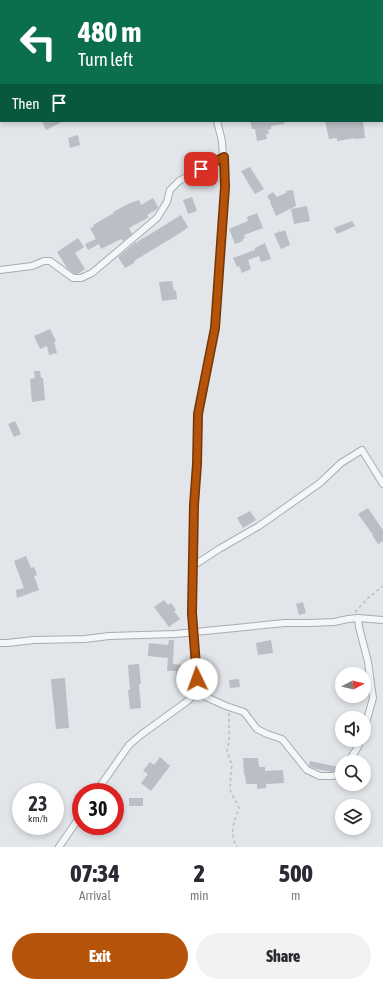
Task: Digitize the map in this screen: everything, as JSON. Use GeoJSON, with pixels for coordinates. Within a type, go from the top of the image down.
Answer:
{"type":"FeatureCollection","features":[{"type":"Feature","properties":{"kind":"street"},"geometry":{"type":"LineString","coordinates":[[102,783],[129,745],[189,700],[195,692],[197,679],[192,613],[194,505],[198,414],[215,328],[225,187],[224,157],[217,122]]}},
{"type":"Feature","properties":{"kind":"street"},"geometry":{"type":"LineString","coordinates":[[0,270],[32,266],[50,261],[73,278],[81,278],[92,273],[157,218],[167,202],[170,190],[179,181],[224,157]]}},
{"type":"Feature","properties":{"kind":"street"},"geometry":{"type":"LineString","coordinates":[[193,566],[219,549],[260,526],[320,483],[341,463],[362,450],[383,484]]}},
{"type":"Feature","properties":{"kind":"street"},"geometry":{"type":"LineString","coordinates":[[0,643],[34,640],[85,639],[110,636],[147,636],[285,623],[334,622],[358,618],[383,620]]}},
{"type":"Feature","properties":{"kind":"street"},"geometry":{"type":"LineString","coordinates":[[358,618],[358,627],[368,662],[373,698],[369,711]]}},
{"type":"Feature","properties":{"kind":"street"},"geometry":{"type":"LineString","coordinates":[[195,692],[244,712],[257,729],[282,739],[307,770],[320,776],[335,775]]}},
{"type":"Feature","properties":{"kind":"street"},"geometry":{"type":"LineString","coordinates":[[60,847],[72,828]]}},
{"type":"Feature","properties":{"kind":"path"},"geometry":{"type":"LineString","coordinates":[[348,619],[368,598],[383,586]]}},
{"type":"Feature","properties":{"kind":"path"},"geometry":{"type":"LineString","coordinates":[[229,707],[229,741],[227,751],[232,765],[230,790],[239,808],[233,824],[232,834],[237,847]]}},
{"type":"Feature","properties":{"kind":"building"},"geometry":{"type":"Polygon","coordinates":[[[42,122],[62,122],[46,130],[42,122]]]}},
{"type":"Feature","properties":{"kind":"building"},"geometry":{"type":"Polygon","coordinates":[[[250,122],[284,122],[284,124],[271,126],[271,129],[268,130],[269,134],[266,134],[267,139],[257,141],[255,129],[252,129],[250,122]]]}},
{"type":"Feature","properties":{"kind":"building"},"geometry":{"type":"Polygon","coordinates":[[[325,122],[363,122],[365,138],[337,141],[337,138],[329,139],[325,122]]]}},
{"type":"Feature","properties":{"kind":"building"},"geometry":{"type":"Polygon","coordinates":[[[78,135],[80,145],[70,148],[68,138],[78,135]]]}},
{"type":"Feature","properties":{"kind":"building"},"geometry":{"type":"Polygon","coordinates":[[[250,167],[264,189],[255,194],[241,171],[250,167]]]}},
{"type":"Feature","properties":{"kind":"building"},"geometry":{"type":"Polygon","coordinates":[[[293,190],[296,206],[276,216],[267,196],[273,192],[277,197],[286,193],[286,191],[293,190]]]}},
{"type":"Feature","properties":{"kind":"building"},"geometry":{"type":"Polygon","coordinates":[[[192,197],[197,211],[188,214],[183,200],[192,197]]]}},
{"type":"Feature","properties":{"kind":"building"},"geometry":{"type":"Polygon","coordinates":[[[153,198],[158,207],[157,209],[147,215],[149,217],[129,228],[132,234],[123,241],[121,239],[101,249],[99,244],[88,250],[85,244],[96,239],[90,228],[94,227],[93,225],[128,204],[139,200],[141,205],[153,198]]]}},
{"type":"Feature","properties":{"kind":"building"},"geometry":{"type":"Polygon","coordinates":[[[307,206],[310,221],[294,224],[291,209],[307,206]]]}},
{"type":"Feature","properties":{"kind":"building"},"geometry":{"type":"Polygon","coordinates":[[[257,213],[263,228],[244,235],[245,238],[242,240],[243,241],[235,244],[229,229],[248,221],[247,217],[257,213]]]}},
{"type":"Feature","properties":{"kind":"building"},"geometry":{"type":"Polygon","coordinates":[[[181,215],[188,227],[125,268],[118,257],[136,242],[181,215]]]}},
{"type":"Feature","properties":{"kind":"building"},"geometry":{"type":"Polygon","coordinates":[[[352,221],[355,226],[337,234],[334,228],[352,221]]]}},
{"type":"Feature","properties":{"kind":"building"},"geometry":{"type":"Polygon","coordinates":[[[285,230],[290,245],[281,249],[274,234],[285,230]]]}},
{"type":"Feature","properties":{"kind":"building"},"geometry":{"type":"Polygon","coordinates":[[[78,238],[84,247],[75,253],[85,269],[78,274],[74,274],[65,266],[57,252],[78,238]]]}},
{"type":"Feature","properties":{"kind":"building"},"geometry":{"type":"Polygon","coordinates":[[[265,243],[271,259],[261,262],[259,256],[248,260],[251,269],[242,273],[239,266],[237,267],[233,258],[255,250],[255,248],[265,243]]]}},
{"type":"Feature","properties":{"kind":"building"},"geometry":{"type":"Polygon","coordinates":[[[172,281],[174,291],[176,290],[177,299],[162,301],[159,282],[172,281]]]}},
{"type":"Feature","properties":{"kind":"building"},"geometry":{"type":"Polygon","coordinates":[[[50,329],[56,341],[54,342],[57,353],[49,355],[47,346],[40,349],[34,336],[50,329]]]}},
{"type":"Feature","properties":{"kind":"building"},"geometry":{"type":"Polygon","coordinates":[[[34,371],[40,371],[41,378],[43,378],[45,400],[32,402],[30,379],[35,378],[34,371]]]}},
{"type":"Feature","properties":{"kind":"building"},"geometry":{"type":"Polygon","coordinates":[[[15,421],[21,434],[14,437],[8,424],[15,421]]]}},
{"type":"Feature","properties":{"kind":"building"},"geometry":{"type":"Polygon","coordinates":[[[368,508],[383,530],[383,541],[378,544],[358,514],[368,508]]]}},
{"type":"Feature","properties":{"kind":"building"},"geometry":{"type":"Polygon","coordinates":[[[250,511],[256,520],[243,528],[237,518],[250,511]]]}},
{"type":"Feature","properties":{"kind":"building"},"geometry":{"type":"Polygon","coordinates":[[[26,556],[31,568],[34,567],[37,575],[34,576],[39,590],[17,598],[16,590],[24,588],[14,561],[26,556]]]}},
{"type":"Feature","properties":{"kind":"building"},"geometry":{"type":"Polygon","coordinates":[[[164,600],[168,605],[171,603],[176,610],[174,611],[180,619],[169,627],[154,607],[164,600]]]}},
{"type":"Feature","properties":{"kind":"building"},"geometry":{"type":"Polygon","coordinates":[[[303,602],[306,613],[299,615],[296,604],[303,602]]]}},
{"type":"Feature","properties":{"kind":"building"},"geometry":{"type":"Polygon","coordinates":[[[169,640],[174,640],[173,664],[184,665],[184,678],[176,678],[176,671],[167,671],[168,658],[148,656],[149,643],[168,645],[169,640]]]}},
{"type":"Feature","properties":{"kind":"building"},"geometry":{"type":"Polygon","coordinates":[[[271,640],[273,653],[258,655],[256,643],[271,640]]]}},
{"type":"Feature","properties":{"kind":"building"},"geometry":{"type":"Polygon","coordinates":[[[139,664],[141,708],[130,709],[128,665],[139,664]]]}},
{"type":"Feature","properties":{"kind":"building"},"geometry":{"type":"Polygon","coordinates":[[[65,678],[69,728],[56,729],[51,679],[65,678]]]}},
{"type":"Feature","properties":{"kind":"building"},"geometry":{"type":"Polygon","coordinates":[[[239,679],[240,687],[230,688],[229,680],[239,679]]]}},
{"type":"Feature","properties":{"kind":"building"},"geometry":{"type":"Polygon","coordinates":[[[160,757],[170,766],[151,791],[141,783],[148,774],[143,771],[150,762],[154,765],[160,757]]]}},
{"type":"Feature","properties":{"kind":"building"},"geometry":{"type":"Polygon","coordinates":[[[243,758],[258,758],[259,767],[265,767],[265,771],[283,770],[284,783],[266,784],[266,788],[257,789],[257,784],[246,784],[243,758]]]}},
{"type":"Feature","properties":{"kind":"building"},"geometry":{"type":"Polygon","coordinates":[[[310,761],[335,766],[335,770],[332,772],[309,766],[310,761]]]}},
{"type":"Feature","properties":{"kind":"building"},"geometry":{"type":"Polygon","coordinates":[[[129,798],[143,798],[143,806],[129,806],[129,798]]]}},
{"type":"Feature","properties":{"kind":"route"},"geometry":{"type":"LineString","coordinates":[[197,679],[192,613],[194,505],[198,414],[215,328],[225,187],[224,157],[201,169]]}}]}
